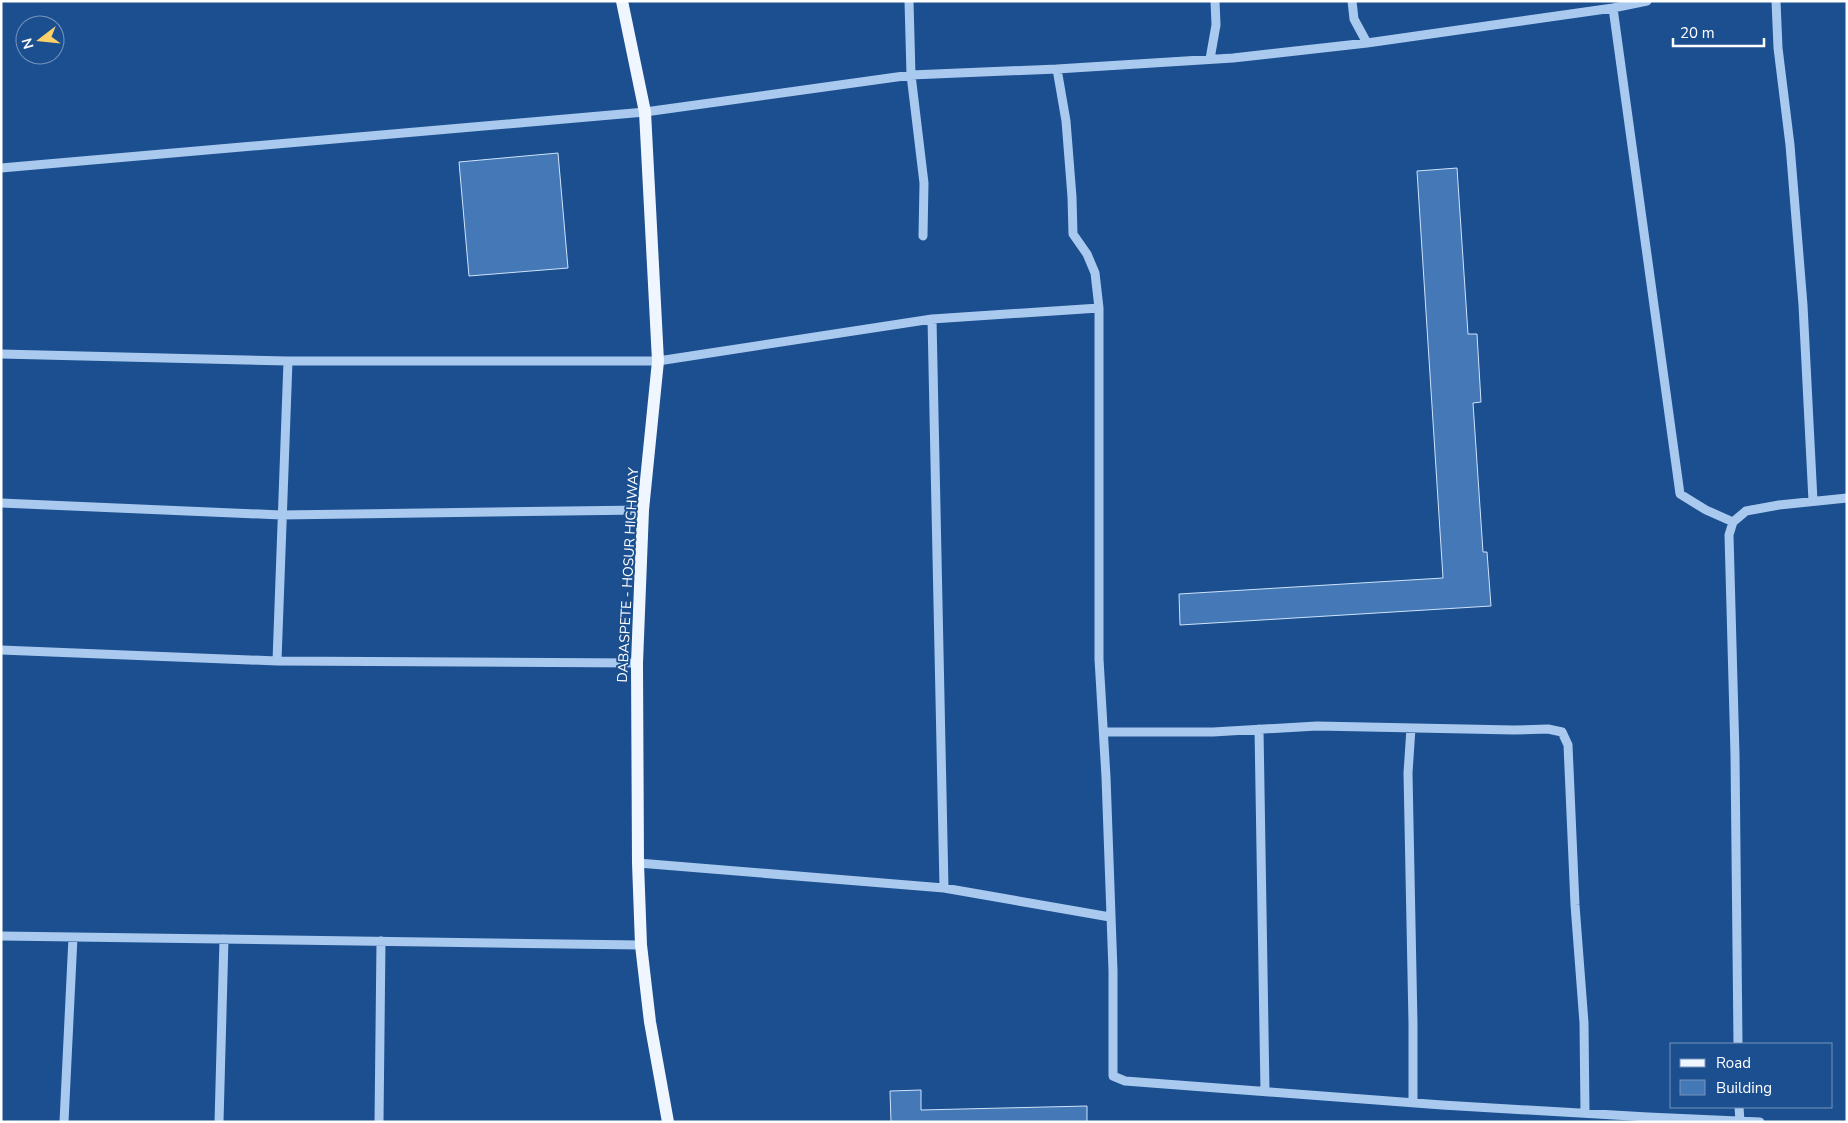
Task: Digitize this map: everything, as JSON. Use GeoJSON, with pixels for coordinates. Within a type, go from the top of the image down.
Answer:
{"type":"FeatureCollection","features":[{"type":"Feature","properties":{"kind":"main road","name":"DABASPETE - HOSUR HIGHWAY"},"geometry":{"type":"LineString","coordinates":[[622,1],[645,112],[658,362],[643,510],[637,663],[638,864],[641,945],[650,1022],[668,1122]]}},
{"type":"Feature","properties":{"kind":"street"},"geometry":{"type":"LineString","coordinates":[[909,1],[911,75],[924,183],[924,236]]}},
{"type":"Feature","properties":{"kind":"street"},"geometry":{"type":"LineString","coordinates":[[1210,59],[1216,25],[1215,1]]}},
{"type":"Feature","properties":{"kind":"street"},"geometry":{"type":"LineString","coordinates":[[1352,1],[1354,19],[1367,43]]}},
{"type":"Feature","properties":{"kind":"street"},"geometry":{"type":"LineString","coordinates":[[1,168],[645,112],[911,75],[1057,69],[1210,59],[1367,43],[1613,8],[1647,1]]}},
{"type":"Feature","properties":{"kind":"street"},"geometry":{"type":"LineString","coordinates":[[1776,1],[1778,48],[1790,145],[1803,306],[1813,501]]}},
{"type":"Feature","properties":{"kind":"street"},"geometry":{"type":"LineString","coordinates":[[1613,8],[1680,494],[1706,510],[1733,522]]}},
{"type":"Feature","properties":{"kind":"street"},"geometry":{"type":"LineString","coordinates":[[1057,69],[1066,121],[1073,234],[1087,254],[1095,273],[1099,308],[1098,659],[1104,732],[1114,1076],[1125,1082],[1265,1092],[1586,1113],[1760,1122]]}},
{"type":"Feature","properties":{"kind":"street"},"geometry":{"type":"LineString","coordinates":[[1,354],[288,361],[658,362],[932,319],[1099,308]]}},
{"type":"Feature","properties":{"kind":"street"},"geometry":{"type":"LineString","coordinates":[[932,319],[944,888]]}},
{"type":"Feature","properties":{"kind":"street"},"geometry":{"type":"LineString","coordinates":[[277,661],[288,361]]}},
{"type":"Feature","properties":{"kind":"street"},"geometry":{"type":"LineString","coordinates":[[1738,1043],[1734,755],[1728,535],[1733,522],[1746,511],[1779,505],[1847,498]]}},
{"type":"Feature","properties":{"kind":"street"},"geometry":{"type":"LineString","coordinates":[[1,503],[281,515],[643,510]]}},
{"type":"Feature","properties":{"kind":"street"},"geometry":{"type":"LineString","coordinates":[[1,650],[277,661],[637,663]]}},
{"type":"Feature","properties":{"kind":"street"},"geometry":{"type":"LineString","coordinates":[[1104,732],[1213,732],[1317,726],[1548,729],[1562,732],[1568,745],[1575,905],[1584,1023],[1586,1113]]}},
{"type":"Feature","properties":{"kind":"street"},"geometry":{"type":"LineString","coordinates":[[1411,728],[1408,773],[1413,1014],[1412,1102]]}},
{"type":"Feature","properties":{"kind":"street"},"geometry":{"type":"LineString","coordinates":[[1259,729],[1265,1092]]}},
{"type":"Feature","properties":{"kind":"street"},"geometry":{"type":"LineString","coordinates":[[638,864],[944,888],[1110,917]]}},
{"type":"Feature","properties":{"kind":"street"},"geometry":{"type":"LineString","coordinates":[[1,936],[641,945]]}},
{"type":"Feature","properties":{"kind":"street"},"geometry":{"type":"LineString","coordinates":[[64,1122],[73,937]]}},
{"type":"Feature","properties":{"kind":"street"},"geometry":{"type":"LineString","coordinates":[[219,1122],[224,939]]}},
{"type":"Feature","properties":{"kind":"street"},"geometry":{"type":"LineString","coordinates":[[379,1122],[381,941]]}},
{"type":"Feature","properties":{"kind":"street"},"geometry":{"type":"LineString","coordinates":[[1739,1108],[1740,1121]]}},
{"type":"Feature","properties":{"kind":"building"},"geometry":{"type":"Polygon","coordinates":[[[558,153],[568,268],[469,276],[459,162],[558,153]]]}},
{"type":"Feature","properties":{"kind":"building"},"geometry":{"type":"Polygon","coordinates":[[[1457,168],[1468,334],[1477,334],[1481,402],[1473,403],[1483,552],[1487,552],[1491,606],[1180,625],[1179,594],[1443,578],[1417,171],[1457,168]]]}},
{"type":"Feature","properties":{"kind":"building"},"geometry":{"type":"Polygon","coordinates":[[[921,1090],[921,1110],[1087,1106],[1087,1122],[891,1122],[890,1091],[921,1090]]]}}]}
